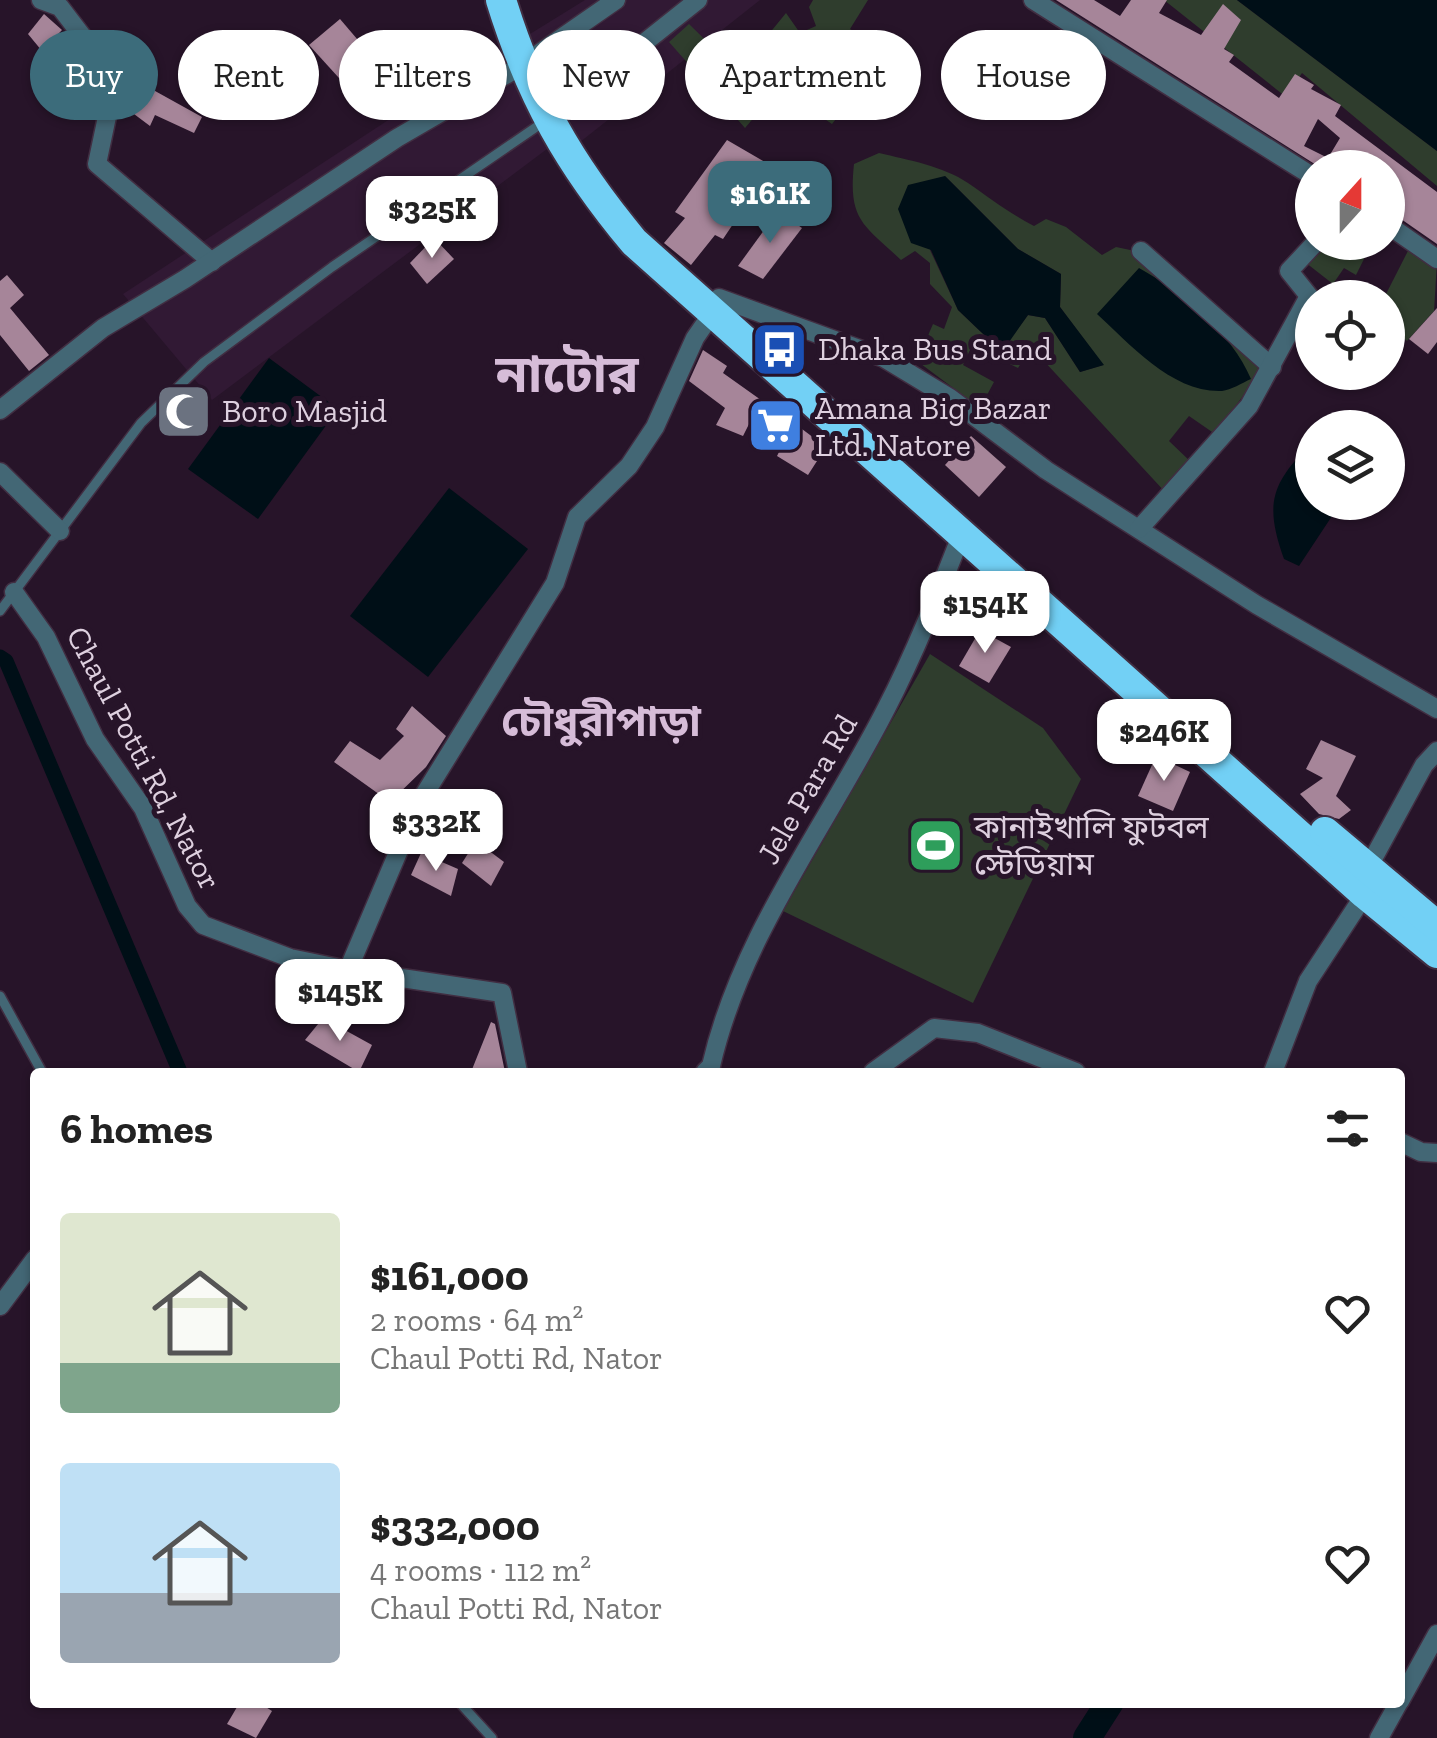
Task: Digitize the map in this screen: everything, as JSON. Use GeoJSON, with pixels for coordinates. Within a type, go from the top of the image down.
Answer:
{"type":"FeatureCollection","features":[{"type":"Feature","properties":{"kind":"highway"},"geometry":{"type":"LineString","coordinates":[[501,0],[527,57]]}},
{"type":"Feature","properties":{"kind":"highway"},"geometry":{"type":"LineString","coordinates":[[521,0],[527,46]]}},
{"type":"Feature","properties":{"kind":"highway"},"geometry":{"type":"LineString","coordinates":[[557,120],[644,231],[708,299],[962,533],[1367,881],[1437,926]]}},
{"type":"Feature","properties":{"kind":"highway"},"geometry":{"type":"LineString","coordinates":[[708,299],[1367,881],[1437,953]]}},
{"type":"Feature","properties":{"kind":"street"},"geometry":{"type":"LineString","coordinates":[[41,0],[60,7],[115,79],[97,164],[212,262]]}},
{"type":"Feature","properties":{"kind":"street"},"geometry":{"type":"LineString","coordinates":[[573,30],[616,0]]}},
{"type":"Feature","properties":{"kind":"street"},"geometry":{"type":"LineString","coordinates":[[660,30],[698,0]]}},
{"type":"Feature","properties":{"kind":"street"},"geometry":{"type":"LineString","coordinates":[[1033,0],[1295,165]]}},
{"type":"Feature","properties":{"kind":"street"},"geometry":{"type":"LineString","coordinates":[[0,410],[102,328],[212,262],[398,138],[527,62]]}},
{"type":"Feature","properties":{"kind":"street"},"geometry":{"type":"LineString","coordinates":[[1405,236],[1437,259]]}},
{"type":"Feature","properties":{"kind":"street"},"geometry":{"type":"LineString","coordinates":[[1141,251],[1272,367]]}},
{"type":"Feature","properties":{"kind":"street"},"geometry":{"type":"LineString","coordinates":[[1138,529],[1248,406],[1272,367],[1309,296],[1289,270],[1299,260]]}},
{"type":"Feature","properties":{"kind":"street"},"geometry":{"type":"LineString","coordinates":[[348,970],[419,803],[555,583],[577,518],[629,466],[655,427],[708,299],[884,358],[950,398],[1046,470],[1138,529],[1340,656],[1437,709]]}},
{"type":"Feature","properties":{"kind":"street"},"geometry":{"type":"LineString","coordinates":[[0,472],[60,532]]}},
{"type":"Feature","properties":{"kind":"street","name":"Jele Para Rd"},"geometry":{"type":"LineString","coordinates":[[714,1068],[723,1012],[752,949],[886,710],[962,533]]}},
{"type":"Feature","properties":{"kind":"street","name":"Chaul Potti Rd, Nator"},"geometry":{"type":"LineString","coordinates":[[14,592],[46,637],[96,739],[143,808],[187,906],[203,925],[290,958],[455,989],[502,993],[517,1068]]}},
{"type":"Feature","properties":{"kind":"street"},"geometry":{"type":"LineString","coordinates":[[1274,1068],[1308,981],[1367,881],[1424,765],[1437,751]]}},
{"type":"Feature","properties":{"kind":"street"},"geometry":{"type":"LineString","coordinates":[[879,1068],[934,1028],[978,1033],[1066,1068]]}},
{"type":"Feature","properties":{"kind":"street"},"geometry":{"type":"LineString","coordinates":[[1405,1144],[1421,1152],[1437,1153]]}},
{"type":"Feature","properties":{"kind":"street"},"geometry":{"type":"LineString","coordinates":[[0,1306],[30,1266]]}},
{"type":"Feature","properties":{"kind":"street"},"geometry":{"type":"LineString","coordinates":[[1405,1693],[1437,1634]]}},
{"type":"Feature","properties":{"kind":"street"},"geometry":{"type":"LineString","coordinates":[[1379,1738],[1396,1708]]}},
{"type":"Feature","properties":{"kind":"lane"},"geometry":{"type":"LineString","coordinates":[[0,611],[141,423],[204,362],[332,267],[546,120]]}},
{"type":"Feature","properties":{"kind":"lane"},"geometry":{"type":"LineString","coordinates":[[0,996],[40,1068]]}},
{"type":"Feature","properties":{"kind":"lane"},"geometry":{"type":"LineString","coordinates":[[465,1708],[492,1738]]}},
{"type":"Feature","properties":{"kind":"shaded area"},"geometry":{"type":"Polygon","coordinates":[[[585,0],[760,0],[722,30],[685,30],[685,59],[665,75],[665,30],[536,30],[585,0]]]}},
{"type":"Feature","properties":{"kind":"shaded area"},"geometry":{"type":"Polygon","coordinates":[[[1237,0],[1437,0],[1437,151],[1237,0]]]}},
{"type":"Feature","properties":{"kind":"shaded area"},"geometry":{"type":"Polygon","coordinates":[[[515,37],[527,65],[527,120],[550,120],[559,140],[212,400],[123,294],[388,120],[507,120],[507,42],[515,37]]]}},
{"type":"Feature","properties":{"kind":"shaded area"},"geometry":{"type":"Polygon","coordinates":[[[570,120],[608,120],[580,142],[570,120]]]}},
{"type":"Feature","properties":{"kind":"shaded area"},"geometry":{"type":"Polygon","coordinates":[[[945,176],[1018,249],[1061,274],[1060,307],[1104,365],[1080,372],[1045,318],[1028,315],[1002,352],[958,310],[931,250],[911,243],[898,209],[908,185],[945,176]]]}},
{"type":"Feature","properties":{"kind":"shaded area"},"geometry":{"type":"Polygon","coordinates":[[[1139,268],[1204,315],[1232,346],[1251,379],[1222,391],[1186,384],[1153,364],[1097,314],[1139,268]]]}},
{"type":"Feature","properties":{"kind":"shaded area"},"geometry":{"type":"Polygon","coordinates":[[[269,358],[338,409],[258,519],[188,469],[269,358]]]}},
{"type":"Feature","properties":{"kind":"shaded area"},"geometry":{"type":"Polygon","coordinates":[[[1294,462],[1295,520],[1329,520],[1299,566],[1284,559],[1273,511],[1278,486],[1294,462]]]}},
{"type":"Feature","properties":{"kind":"shaded area"},"geometry":{"type":"Polygon","coordinates":[[[449,488],[528,549],[428,677],[350,616],[449,488]]]}},
{"type":"Feature","properties":{"kind":"green space"},"geometry":{"type":"Polygon","coordinates":[[[813,0],[868,0],[852,30],[807,30],[816,26],[809,7],[813,0]]]}},
{"type":"Feature","properties":{"kind":"green space"},"geometry":{"type":"Polygon","coordinates":[[[1164,0],[1237,0],[1437,151],[1437,186],[1405,159],[1405,150],[1394,150],[1302,73],[1286,97],[1164,0]]]}},
{"type":"Feature","properties":{"kind":"green space"},"geometry":{"type":"Polygon","coordinates":[[[786,13],[798,30],[772,30],[786,13]]]}},
{"type":"Feature","properties":{"kind":"green space"},"geometry":{"type":"Polygon","coordinates":[[[689,24],[695,30],[685,30],[685,60],[669,42],[689,24]]]}},
{"type":"Feature","properties":{"kind":"green space"},"geometry":{"type":"Polygon","coordinates":[[[879,153],[925,164],[958,177],[1034,226],[1046,219],[1066,227],[1102,255],[1116,247],[1135,251],[1262,370],[1215,434],[1189,416],[1169,441],[1192,463],[1166,493],[1031,347],[1018,368],[972,346],[963,365],[994,382],[980,408],[917,361],[933,324],[944,329],[952,307],[930,284],[930,263],[915,251],[901,260],[861,220],[853,198],[854,164],[879,153]],[[945,176],[930,250],[958,310],[1001,351],[1028,315],[1045,318],[1080,372],[1103,365],[1060,307],[1061,274],[1018,249],[945,176]]]}},
{"type":"Feature","properties":{"kind":"green space"},"geometry":{"type":"Polygon","coordinates":[[[1411,245],[1437,262],[1434,311],[1407,341],[1405,280],[1393,280],[1411,245]]]}},
{"type":"Feature","properties":{"kind":"green space"},"geometry":{"type":"Polygon","coordinates":[[[1302,260],[1364,260],[1356,275],[1344,268],[1336,280],[1328,280],[1302,260]]]}},
{"type":"Feature","properties":{"kind":"green space","name":"কানাইখালি ফুটবল স্টেডিয়াম"},"geometry":{"type":"Polygon","coordinates":[[[930,654],[1043,728],[1081,779],[973,1003],[783,911],[930,654]]]}},
{"type":"Feature","properties":{"kind":"building"},"geometry":{"type":"Polygon","coordinates":[[[1056,0],[1094,0],[1120,16],[1131,0],[1167,0],[1159,13],[1201,35],[1223,4],[1241,20],[1224,49],[1234,55],[1229,62],[1279,98],[1295,74],[1314,85],[1311,89],[1341,105],[1335,116],[1381,150],[1333,150],[1340,138],[1318,119],[1304,146],[1312,150],[1295,152],[1056,0]]]}},
{"type":"Feature","properties":{"kind":"building"},"geometry":{"type":"Polygon","coordinates":[[[44,14],[62,30],[31,30],[44,14]]]}},
{"type":"Feature","properties":{"kind":"building"},"geometry":{"type":"Polygon","coordinates":[[[340,19],[349,30],[339,30],[339,78],[319,56],[319,37],[340,19]]]}},
{"type":"Feature","properties":{"kind":"building"},"geometry":{"type":"Polygon","coordinates":[[[158,93],[178,104],[178,120],[200,120],[194,133],[158,116],[158,93]]]}},
{"type":"Feature","properties":{"kind":"building"},"geometry":{"type":"Polygon","coordinates":[[[727,140],[772,166],[723,239],[715,235],[691,265],[664,243],[685,218],[675,212],[727,140]]]}},
{"type":"Feature","properties":{"kind":"building"},"geometry":{"type":"Polygon","coordinates":[[[1405,168],[1437,192],[1437,244],[1405,222],[1405,168]]]}},
{"type":"Feature","properties":{"kind":"building"},"geometry":{"type":"Polygon","coordinates":[[[778,211],[802,228],[763,279],[738,266],[778,211]]]}},
{"type":"Feature","properties":{"kind":"building"},"geometry":{"type":"Polygon","coordinates":[[[434,238],[454,259],[427,284],[410,263],[434,238]]]}},
{"type":"Feature","properties":{"kind":"building"},"geometry":{"type":"Polygon","coordinates":[[[7,275],[24,295],[10,308],[49,355],[29,371],[0,335],[0,281],[7,275]]]}},
{"type":"Feature","properties":{"kind":"building"},"geometry":{"type":"Polygon","coordinates":[[[1437,308],[1437,342],[1428,354],[1409,339],[1437,308]]]}},
{"type":"Feature","properties":{"kind":"building"},"geometry":{"type":"Polygon","coordinates":[[[703,350],[727,366],[723,373],[761,400],[758,405],[794,423],[826,447],[808,475],[777,456],[783,444],[750,422],[743,436],[716,425],[725,408],[689,381],[703,350]]]}},
{"type":"Feature","properties":{"kind":"building"},"geometry":{"type":"Polygon","coordinates":[[[971,436],[1006,467],[979,497],[945,465],[971,436]]]}},
{"type":"Feature","properties":{"kind":"building"},"geometry":{"type":"Polygon","coordinates":[[[980,630],[1011,647],[989,683],[959,666],[980,630]]]}},
{"type":"Feature","properties":{"kind":"building"},"geometry":{"type":"Polygon","coordinates":[[[412,706],[446,736],[426,767],[390,802],[334,762],[350,741],[380,760],[404,736],[396,729],[412,706]]]}},
{"type":"Feature","properties":{"kind":"building"},"geometry":{"type":"Polygon","coordinates":[[[1321,740],[1356,756],[1336,796],[1351,810],[1339,819],[1319,814],[1300,794],[1323,778],[1306,769],[1321,740]]]}},
{"type":"Feature","properties":{"kind":"building"},"geometry":{"type":"Polygon","coordinates":[[[1156,756],[1190,772],[1173,811],[1138,796],[1156,756]]]}},
{"type":"Feature","properties":{"kind":"building"},"geometry":{"type":"Polygon","coordinates":[[[476,841],[504,862],[491,886],[462,863],[476,841]]]}},
{"type":"Feature","properties":{"kind":"building"},"geometry":{"type":"Polygon","coordinates":[[[421,853],[458,869],[451,896],[411,875],[421,853]]]}},
{"type":"Feature","properties":{"kind":"building"},"geometry":{"type":"Polygon","coordinates":[[[323,1018],[372,1045],[361,1068],[352,1068],[305,1040],[323,1018]]]}},
{"type":"Feature","properties":{"kind":"building"},"geometry":{"type":"Polygon","coordinates":[[[491,1022],[495,1024],[504,1068],[473,1068],[491,1022]]]}},
{"type":"Feature","properties":{"kind":"building"},"geometry":{"type":"Polygon","coordinates":[[[236,1708],[272,1711],[256,1738],[227,1724],[236,1708]]]}},
{"type":"Feature","properties":{"kind":"waterway"},"geometry":{"type":"LineString","coordinates":[[0,657],[6,661],[178,1068]]}},
{"type":"Feature","properties":{"kind":"waterway"},"geometry":{"type":"LineString","coordinates":[[1087,1738],[1106,1708]]}},
{"type":"Feature","properties":{"kind":"place","name":"Dhaka Bus Stand"},"geometry":{"type":"Point","coordinates":[779,349]}},
{"type":"Feature","properties":{"kind":"place","name":"Boro Masjid"},"geometry":{"type":"Point","coordinates":[183,411]}},
{"type":"Feature","properties":{"kind":"place","name":"Amana Big Bazar Ltd. Natore"},"geometry":{"type":"Point","coordinates":[776,426]}},
{"type":"Feature","properties":{"kind":"place","name":"কানাইখালি ফুটবল স্টেডিয়াম"},"geometry":{"type":"Point","coordinates":[935,845]}},
{"type":"Feature","properties":{"kind":"district","name":"নাটোর"},"geometry":{"type":"Point","coordinates":[567,374]}},
{"type":"Feature","properties":{"kind":"district","name":"চৌধুরীপাড়া"},"geometry":{"type":"Point","coordinates":[601,721]}}]}
